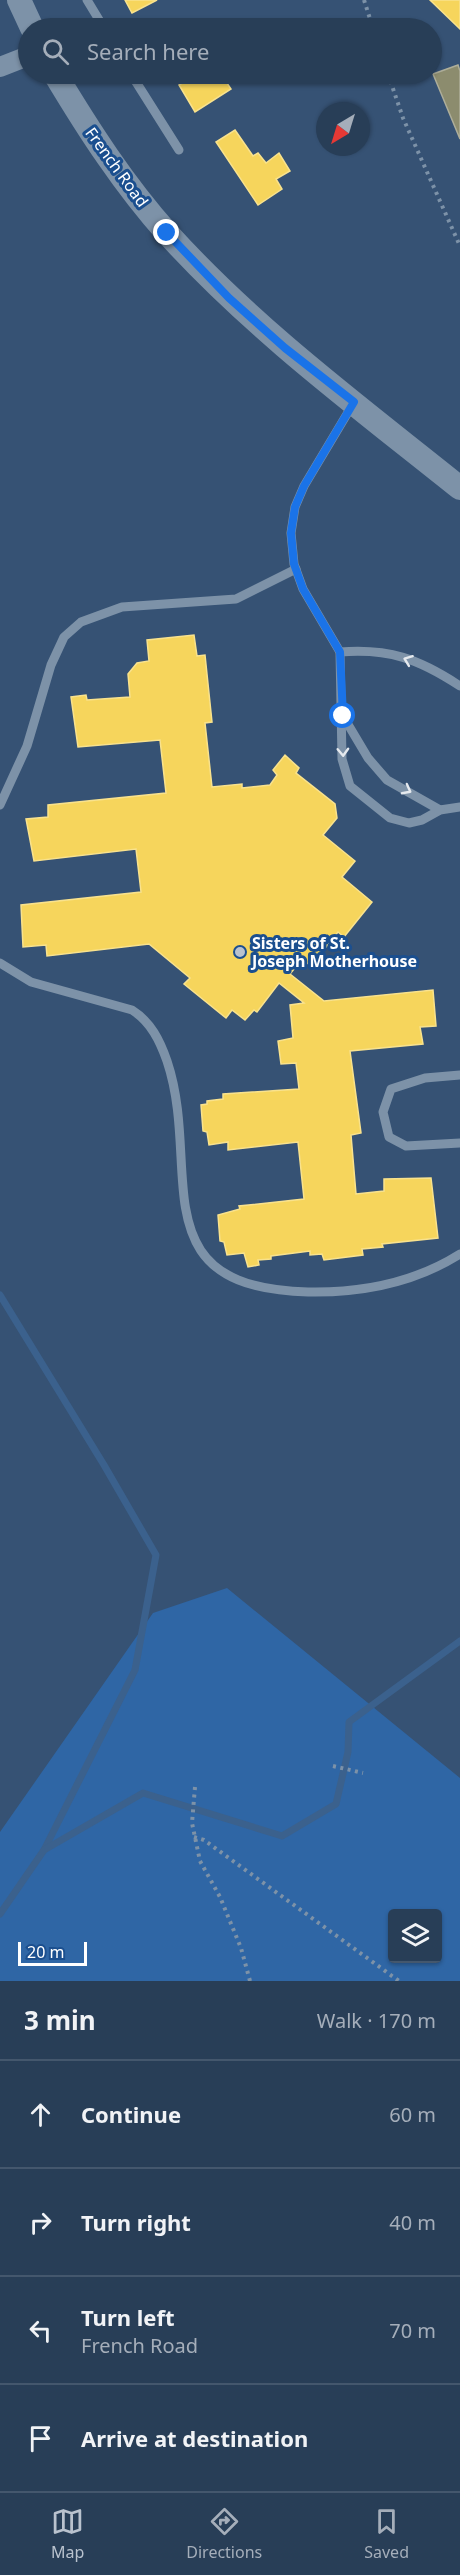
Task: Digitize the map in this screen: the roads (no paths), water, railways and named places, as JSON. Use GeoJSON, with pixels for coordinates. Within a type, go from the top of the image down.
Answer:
{"type":"FeatureCollection","features":[{"type":"Feature","properties":{"kind":"street"},"geometry":{"type":"LineString","coordinates":[[19,0],[27,18]]}},
{"type":"Feature","properties":{"kind":"street"},"geometry":{"type":"LineString","coordinates":[[0,67],[18,60]]}},
{"type":"Feature","properties":{"kind":"street","name":"French Road"},"geometry":{"type":"LineString","coordinates":[[62,84],[123,178],[167,233],[229,298],[285,348],[460,488]]}},
{"type":"Feature","properties":{"kind":"lane"},"geometry":{"type":"LineString","coordinates":[[87,0],[98,18]]}},
{"type":"Feature","properties":{"kind":"lane"},"geometry":{"type":"LineString","coordinates":[[137,84],[179,150]]}},
{"type":"Feature","properties":{"kind":"lane"},"geometry":{"type":"LineString","coordinates":[[354,402],[304,486],[295,507],[291,533],[296,569],[303,589],[340,652],[343,716],[342,759],[350,786],[390,818],[409,823],[440,810],[460,807]]}},
{"type":"Feature","properties":{"kind":"lane"},"geometry":{"type":"LineString","coordinates":[[0,805],[27,746],[51,665],[64,637],[81,622],[122,607],[236,599],[296,569]]}},
{"type":"Feature","properties":{"kind":"lane"},"geometry":{"type":"LineString","coordinates":[[340,652],[371,650],[404,657],[440,673],[460,686]]}},
{"type":"Feature","properties":{"kind":"lane"},"geometry":{"type":"LineString","coordinates":[[343,716],[368,758],[387,780],[440,810]]}},
{"type":"Feature","properties":{"kind":"lane"},"geometry":{"type":"LineString","coordinates":[[0,963],[31,982],[132,1010],[143,1017],[160,1041],[175,1086],[182,1179],[189,1226],[209,1262],[228,1275],[266,1289],[325,1292],[359,1290],[417,1277],[438,1268],[460,1254]]}},
{"type":"Feature","properties":{"kind":"lane"},"geometry":{"type":"LineString","coordinates":[[460,1075],[425,1078],[391,1089],[383,1112],[389,1137],[406,1146],[460,1143]]}},
{"type":"Feature","properties":{"kind":"waterway"},"geometry":{"type":"LineString","coordinates":[[0,1295],[156,1555],[135,1670],[44,1850]]}},
{"type":"Feature","properties":{"kind":"waterway"},"geometry":{"type":"LineString","coordinates":[[0,1914],[44,1850],[143,1793],[282,1836],[336,1804],[348,1752],[349,1722],[460,1641]]}},
{"type":"Feature","properties":{"kind":"place","name":"Sisters of St. Joseph Motherhouse"},"geometry":{"type":"Point","coordinates":[240,952]}}]}
